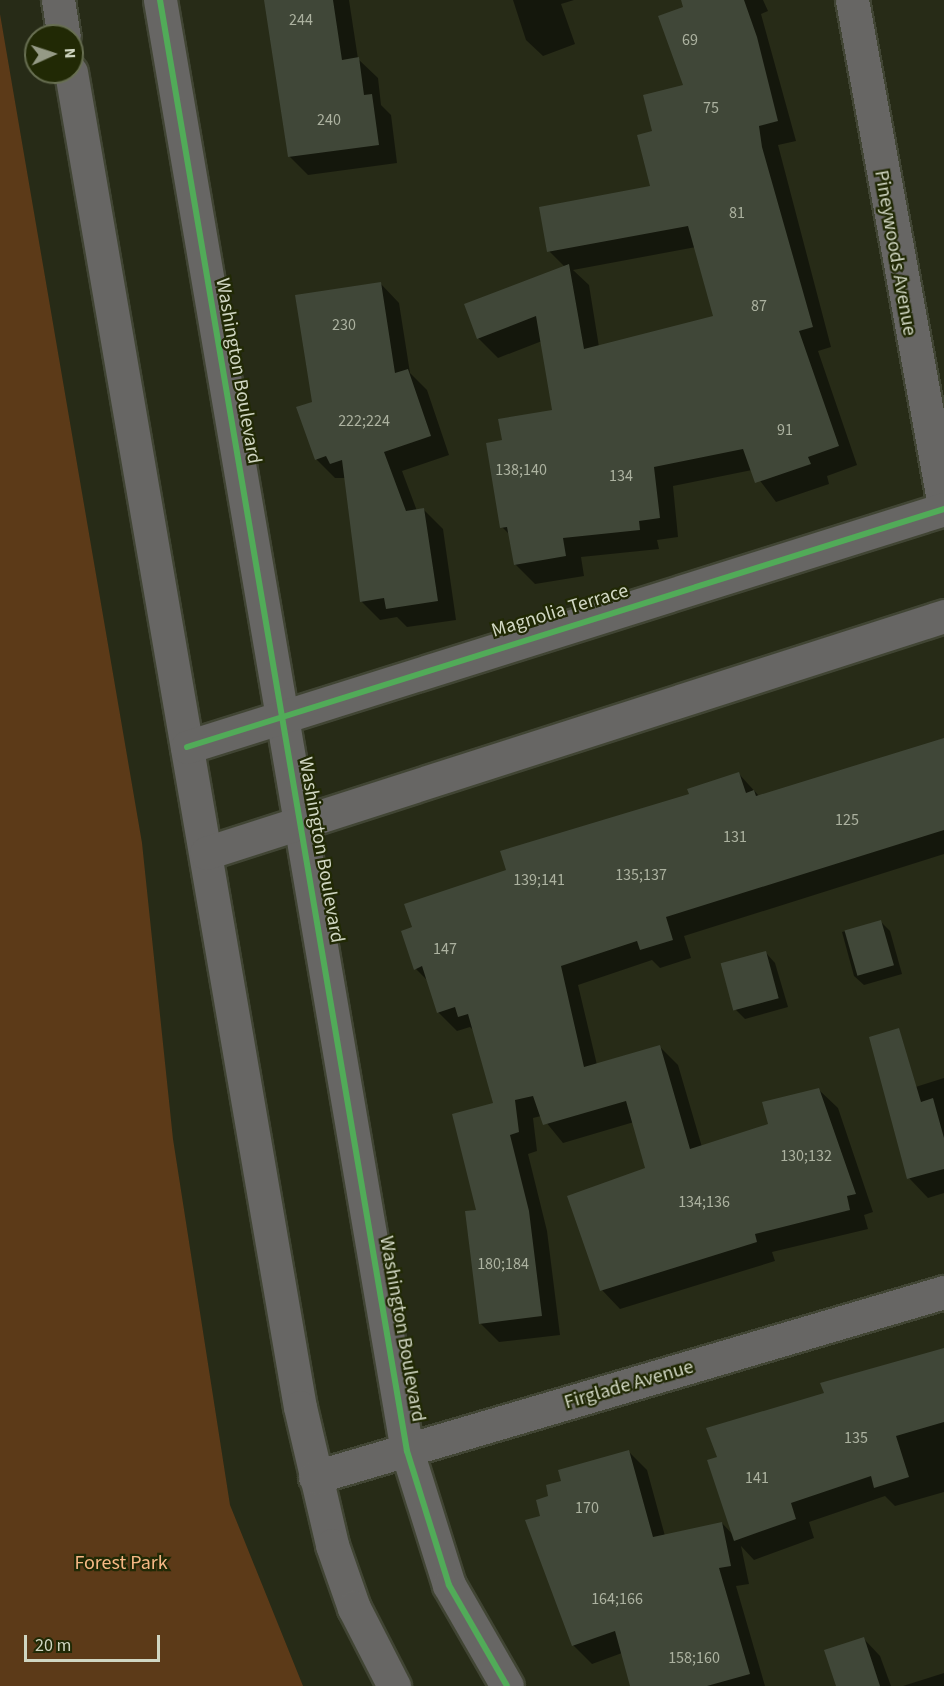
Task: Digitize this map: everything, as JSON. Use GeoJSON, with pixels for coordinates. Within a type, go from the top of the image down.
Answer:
{"type":"FeatureCollection","features":[{"type":"Feature","properties":{"kind":"street"},"geometry":{"type":"LineString","coordinates":[[58,0],[62,24]]}},
{"type":"Feature","properties":{"kind":"street","name":"Washington Boulevard"},"geometry":{"type":"LineString","coordinates":[[160,0],[407,1450],[449,1585],[507,1686]]}},
{"type":"Feature","properties":{"kind":"street","name":"Pineywoods Avenue"},"geometry":{"type":"LineString","coordinates":[[852,0],[944,507]]}},
{"type":"Feature","properties":{"kind":"street"},"geometry":{"type":"LineString","coordinates":[[72,84],[315,1477],[354,1608],[394,1686]]}},
{"type":"Feature","properties":{"kind":"street","name":"Magnolia Terrace"},"geometry":{"type":"LineString","coordinates":[[187,747],[944,507]]}},
{"type":"Feature","properties":{"kind":"street"},"geometry":{"type":"LineString","coordinates":[[206,853],[944,616]]}},
{"type":"Feature","properties":{"kind":"street","name":"Firglade Avenue"},"geometry":{"type":"LineString","coordinates":[[315,1477],[944,1292]]}},
{"type":"Feature","properties":{"kind":"green space","name":"Forest Park"},"geometry":{"type":"Polygon","coordinates":[[[0,14],[142,843],[173,1139],[230,1505],[303,1686],[0,1686],[0,14]]]}},
{"type":"Feature","properties":{"kind":"building"},"geometry":{"type":"Polygon","coordinates":[[[264,0],[333,0],[342,60],[359,57],[364,95],[372,94],[379,145],[288,157],[264,0]]]}},
{"type":"Feature","properties":{"kind":"building"},"geometry":{"type":"Polygon","coordinates":[[[681,0],[744,0],[757,37],[778,121],[759,126],[762,147],[813,327],[799,331],[839,446],[808,457],[811,464],[755,483],[743,449],[654,467],[660,518],[639,521],[640,530],[563,538],[566,556],[514,565],[507,527],[500,528],[486,443],[502,440],[498,419],[552,410],[536,316],[477,339],[464,304],[569,264],[584,349],[713,316],[688,226],[547,252],[539,207],[650,186],[637,135],[652,131],[643,95],[683,85],[658,16],[683,7],[681,0]]]}},
{"type":"Feature","properties":{"kind":"building"},"geometry":{"type":"Polygon","coordinates":[[[381,282],[395,373],[408,369],[431,436],[384,452],[406,511],[424,508],[438,601],[386,609],[384,598],[360,602],[342,460],[330,464],[326,456],[315,460],[296,407],[312,402],[295,295],[381,282]]]}},
{"type":"Feature","properties":{"kind":"building"},"geometry":{"type":"Polygon","coordinates":[[[944,738],[944,830],[666,917],[673,940],[640,950],[637,941],[561,966],[584,1067],[660,1045],[690,1149],[768,1124],[762,1102],[819,1088],[856,1194],[847,1196],[850,1210],[755,1234],[757,1242],[600,1291],[567,1196],[645,1168],[626,1101],[543,1125],[533,1096],[515,1100],[519,1132],[510,1135],[529,1211],[542,1316],[479,1324],[465,1211],[476,1210],[452,1114],[493,1103],[468,1014],[458,1017],[455,1007],[437,1013],[422,966],[414,970],[401,931],[412,927],[404,904],[506,870],[500,851],[689,794],[687,789],[739,772],[746,793],[754,790],[756,796],[944,738]]]}},
{"type":"Feature","properties":{"kind":"building"},"geometry":{"type":"Polygon","coordinates":[[[881,920],[894,965],[857,976],[844,930],[881,920]]]}},
{"type":"Feature","properties":{"kind":"building"},"geometry":{"type":"Polygon","coordinates":[[[766,951],[779,998],[733,1010],[721,963],[766,951]]]}},
{"type":"Feature","properties":{"kind":"building"},"geometry":{"type":"Polygon","coordinates":[[[899,1028],[921,1102],[933,1098],[944,1138],[944,1169],[907,1179],[869,1037],[899,1028]]]}},
{"type":"Feature","properties":{"kind":"building"},"geometry":{"type":"Polygon","coordinates":[[[944,1348],[944,1422],[896,1436],[909,1477],[874,1488],[871,1476],[791,1503],[796,1519],[734,1541],[707,1460],[717,1457],[706,1428],[824,1393],[820,1383],[944,1348]]]}},
{"type":"Feature","properties":{"kind":"building"},"geometry":{"type":"Polygon","coordinates":[[[629,1450],[653,1537],[722,1522],[731,1566],[719,1568],[750,1674],[707,1686],[630,1686],[615,1631],[572,1646],[525,1520],[540,1516],[536,1500],[548,1496],[546,1485],[561,1481],[558,1470],[629,1450]]]}},
{"type":"Feature","properties":{"kind":"building"},"geometry":{"type":"Polygon","coordinates":[[[864,1637],[880,1686],[836,1686],[824,1650],[864,1637]]]}},
{"type":"Feature","properties":{"kind":"cycle path"},"geometry":{"type":"LineString","coordinates":[[160,0],[407,1451],[449,1585],[507,1686]]}},
{"type":"Feature","properties":{"kind":"cycle path"},"geometry":{"type":"LineString","coordinates":[[187,747],[944,509]]}}]}
